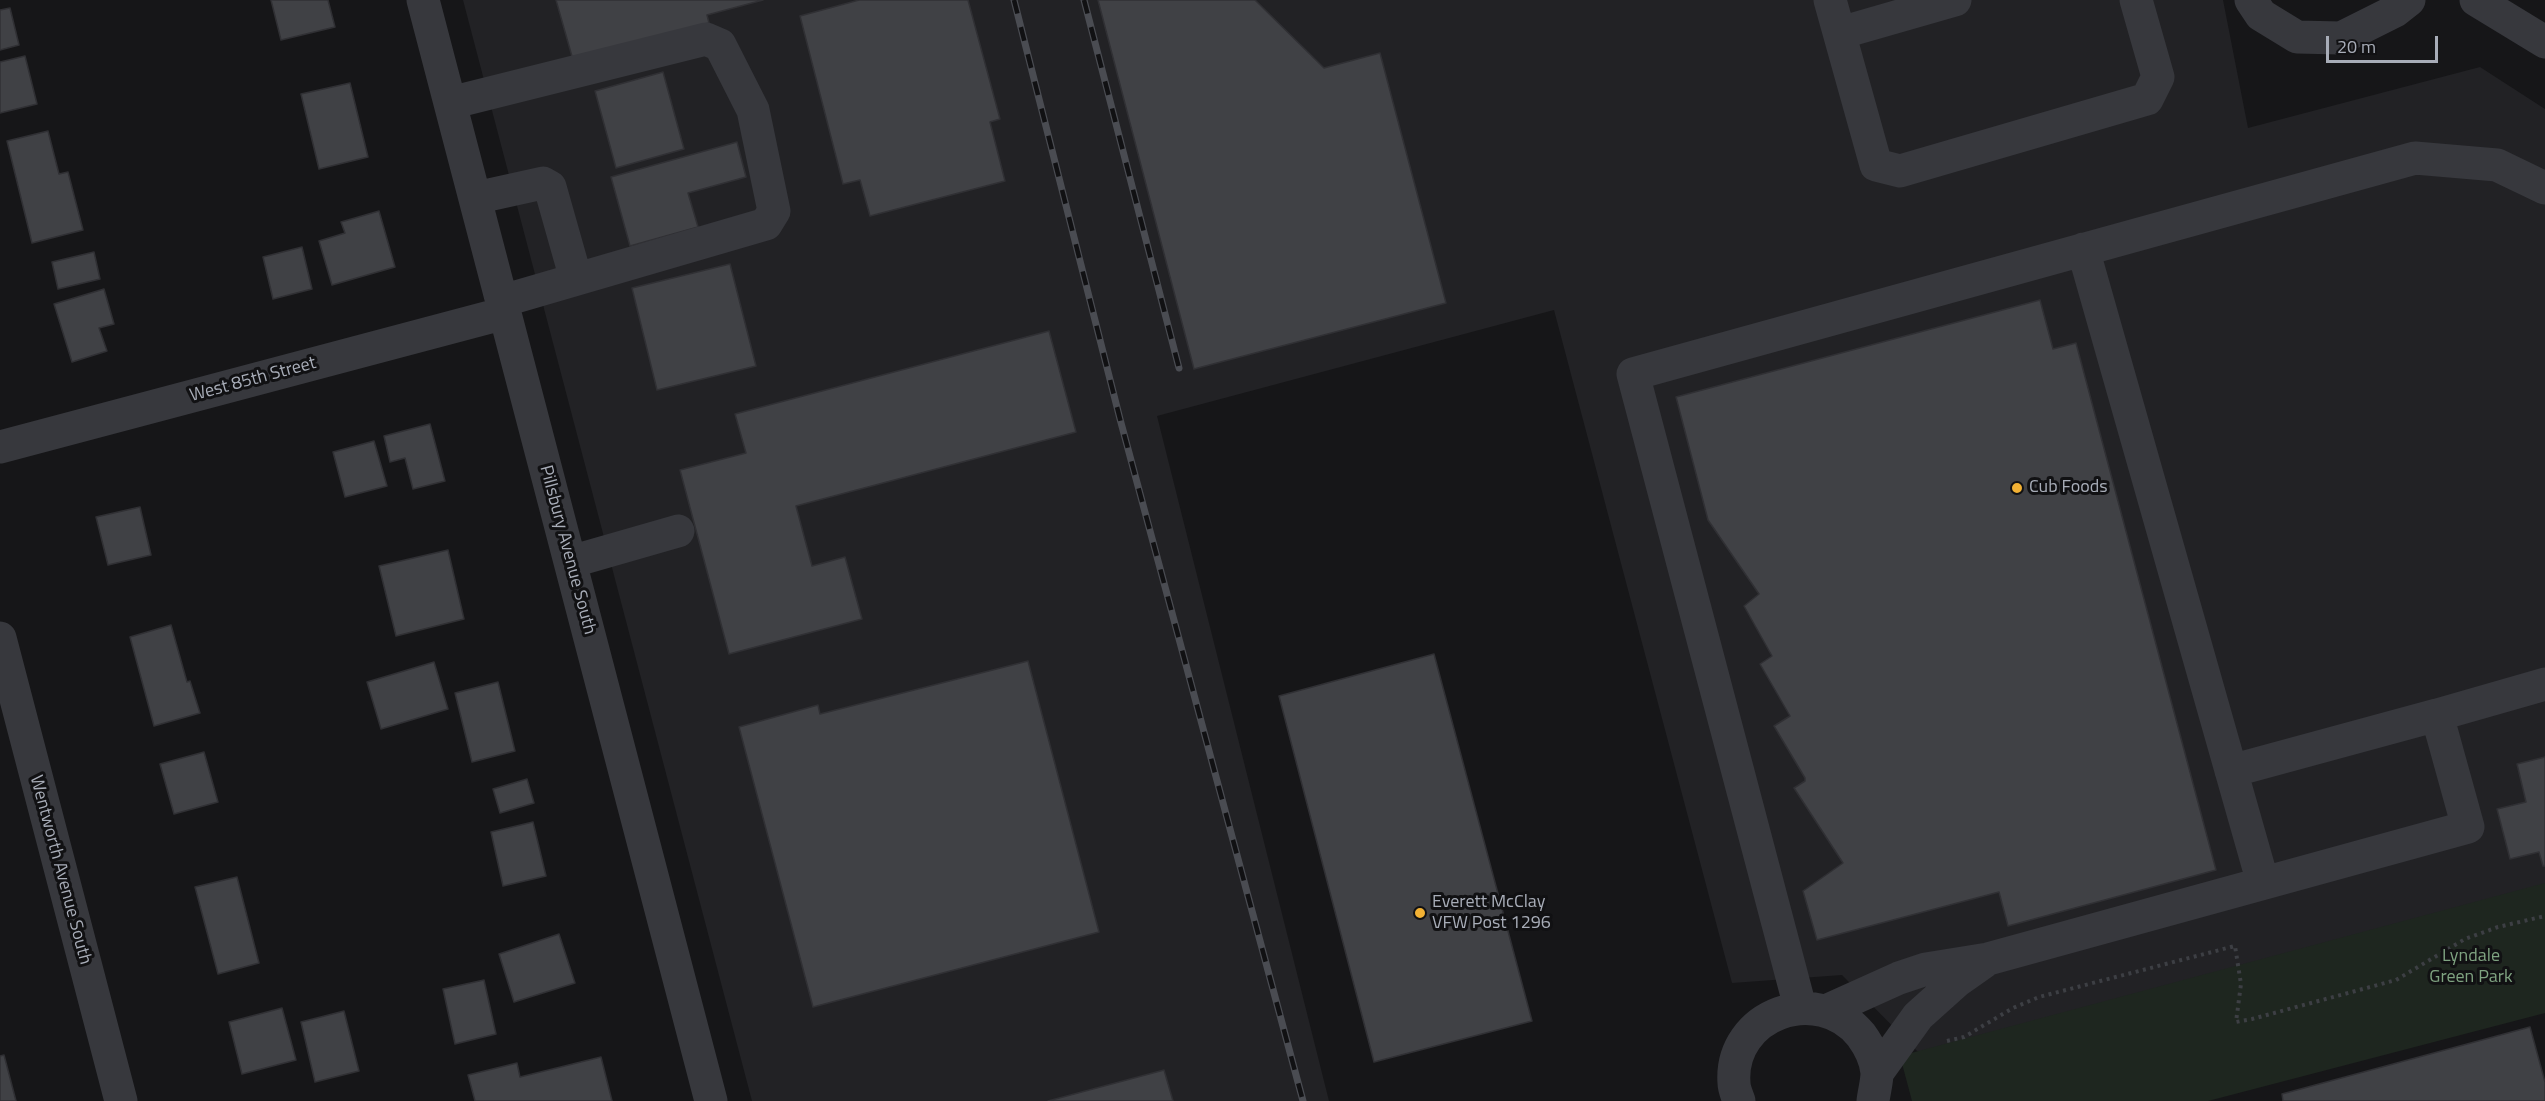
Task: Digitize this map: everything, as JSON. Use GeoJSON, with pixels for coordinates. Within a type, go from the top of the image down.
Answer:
{"type":"FeatureCollection","features":[{"type":"Feature","properties":{"kind":"street","name":"Pillsbury Avenue South"},"geometry":{"type":"LineString","coordinates":[[423,0],[711,1101]]}},
{"type":"Feature","properties":{"kind":"street"},"geometry":{"type":"LineString","coordinates":[[1830,0],[1876,165],[1900,171],[2147,99],[2158,77],[2136,0]]}},
{"type":"Feature","properties":{"kind":"street"},"geometry":{"type":"LineString","coordinates":[[1840,33],[1955,0]]}},
{"type":"Feature","properties":{"kind":"street"},"geometry":{"type":"LineString","coordinates":[[2251,0],[2261,15],[2297,37],[2341,38],[2395,11],[2409,0]]}},
{"type":"Feature","properties":{"kind":"street"},"geometry":{"type":"LineString","coordinates":[[2476,0],[2545,42]]}},
{"type":"Feature","properties":{"kind":"street","name":"West 85th Street"},"geometry":{"type":"LineString","coordinates":[[0,447],[503,307],[576,279],[766,224],[774,211],[753,110],[720,45],[706,39],[450,103]]}},
{"type":"Feature","properties":{"kind":"street"},"geometry":{"type":"LineString","coordinates":[[1814,1009],[1633,374],[2415,158],[2497,165],[2545,189]]}},
{"type":"Feature","properties":{"kind":"street"},"geometry":{"type":"LineString","coordinates":[[475,198],[543,183],[550,187],[576,279]]}},
{"type":"Feature","properties":{"kind":"street"},"geometry":{"type":"LineString","coordinates":[[2083,249],[2263,883]]}},
{"type":"Feature","properties":{"kind":"street"},"geometry":{"type":"LineString","coordinates":[[570,562],[678,531]]}},
{"type":"Feature","properties":{"kind":"street","name":"Wentworth Avenue South"},"geometry":{"type":"LineString","coordinates":[[0,638],[121,1101]]}},
{"type":"Feature","properties":{"kind":"street"},"geometry":{"type":"LineString","coordinates":[[2231,771],[2545,684]]}},
{"type":"Feature","properties":{"kind":"street"},"geometry":{"type":"LineString","coordinates":[[1739,1101],[1734,1083],[1737,1055],[1751,1032],[1773,1015],[1814,1009],[1917,972],[1988,959],[2468,827],[2437,715]]}},
{"type":"Feature","properties":{"kind":"street"},"geometry":{"type":"LineString","coordinates":[[1875,1087],[1918,1016],[1957,981],[1988,959]]}},
{"type":"Feature","properties":{"kind":"street"},"geometry":{"type":"LineString","coordinates":[[1814,1009],[1852,1024],[1869,1046],[1875,1087]]}},
{"type":"Feature","properties":{"kind":"path"},"geometry":{"type":"LineString","coordinates":[[1943,1042],[1964,1037],[2013,1008],[2039,997],[2235,946],[2241,984],[2236,1022],[2252,1019],[2396,980],[2465,939],[2498,927],[2545,916]]}},
{"type":"Feature","properties":{"kind":"shaded area"},"geometry":{"type":"Polygon","coordinates":[[[463,0],[2223,0],[2248,128],[2480,67],[2545,109],[2545,887],[1928,1062],[1842,975],[1732,983],[1554,310],[1157,416],[1329,1101],[752,1101],[463,0]]]}},
{"type":"Feature","properties":{"kind":"green space","name":"Lyndale Green Park"},"geometry":{"type":"Polygon","coordinates":[[[2545,883],[2545,1013],[2208,1101],[1912,1101],[1900,1056],[2545,883]]]}},
{"type":"Feature","properties":{"kind":"building"},"geometry":{"type":"Polygon","coordinates":[[[271,0],[328,0],[335,27],[281,40],[271,0]]]}},
{"type":"Feature","properties":{"kind":"building"},"geometry":{"type":"Polygon","coordinates":[[[556,0],[763,0],[707,15],[709,23],[573,60],[556,0]]]}},
{"type":"Feature","properties":{"kind":"building"},"geometry":{"type":"Polygon","coordinates":[[[859,0],[968,0],[1000,119],[990,122],[1005,181],[870,216],[860,180],[843,184],[800,16],[859,0]]]}},
{"type":"Feature","properties":{"kind":"building"},"geometry":{"type":"Polygon","coordinates":[[[1098,0],[1255,0],[1324,68],[1380,53],[1446,303],[1194,369],[1098,0]]]}},
{"type":"Feature","properties":{"kind":"building"},"geometry":{"type":"Polygon","coordinates":[[[10,8],[19,45],[0,50],[0,10],[10,8]]]}},
{"type":"Feature","properties":{"kind":"building"},"geometry":{"type":"Polygon","coordinates":[[[25,56],[37,104],[0,113],[0,62],[25,56]]]}},
{"type":"Feature","properties":{"kind":"building"},"geometry":{"type":"Polygon","coordinates":[[[663,72],[684,149],[616,168],[595,91],[663,72]]]}},
{"type":"Feature","properties":{"kind":"building"},"geometry":{"type":"Polygon","coordinates":[[[350,83],[368,157],[319,169],[301,94],[350,83]]]}},
{"type":"Feature","properties":{"kind":"building"},"geometry":{"type":"Polygon","coordinates":[[[48,131],[59,174],[68,172],[83,230],[32,243],[7,141],[48,131]]]}},
{"type":"Feature","properties":{"kind":"building"},"geometry":{"type":"Polygon","coordinates":[[[737,142],[746,177],[688,193],[698,227],[630,246],[611,177],[737,142]]]}},
{"type":"Feature","properties":{"kind":"building"},"geometry":{"type":"Polygon","coordinates":[[[379,211],[395,267],[332,285],[319,241],[345,233],[341,222],[379,211]]]}},
{"type":"Feature","properties":{"kind":"building"},"geometry":{"type":"Polygon","coordinates":[[[302,247],[312,289],[273,299],[263,257],[302,247]]]}},
{"type":"Feature","properties":{"kind":"building"},"geometry":{"type":"Polygon","coordinates":[[[94,252],[100,279],[58,289],[52,262],[94,252]]]}},
{"type":"Feature","properties":{"kind":"building"},"geometry":{"type":"Polygon","coordinates":[[[730,264],[756,366],[657,390],[632,288],[730,264]]]}},
{"type":"Feature","properties":{"kind":"building"},"geometry":{"type":"Polygon","coordinates":[[[104,289],[114,324],[99,328],[107,351],[72,362],[54,304],[104,289]]]}},
{"type":"Feature","properties":{"kind":"building"},"geometry":{"type":"Polygon","coordinates":[[[2040,300],[2053,349],[2076,343],[2216,870],[2008,926],[1999,892],[1817,940],[1803,891],[1843,863],[1794,788],[1805,781],[1805,778],[1774,726],[1790,716],[1760,664],[1772,656],[1744,606],[1759,594],[1708,520],[1676,397],[2040,300]]]}},
{"type":"Feature","properties":{"kind":"building"},"geometry":{"type":"Polygon","coordinates":[[[1049,331],[1076,432],[796,506],[812,566],[845,557],[862,619],[729,654],[680,470],[746,453],[735,414],[1049,331]]]}},
{"type":"Feature","properties":{"kind":"building"},"geometry":{"type":"Polygon","coordinates":[[[430,424],[445,481],[413,489],[405,458],[390,462],[384,436],[430,424]]]}},
{"type":"Feature","properties":{"kind":"building"},"geometry":{"type":"Polygon","coordinates":[[[374,441],[387,486],[345,497],[333,452],[374,441]]]}},
{"type":"Feature","properties":{"kind":"building"},"geometry":{"type":"Polygon","coordinates":[[[140,507],[151,555],[108,565],[96,517],[140,507]]]}},
{"type":"Feature","properties":{"kind":"building"},"geometry":{"type":"Polygon","coordinates":[[[448,550],[464,619],[396,636],[379,566],[448,550]]]}},
{"type":"Feature","properties":{"kind":"building"},"geometry":{"type":"Polygon","coordinates":[[[171,625],[187,682],[190,681],[200,713],[154,726],[130,637],[171,625]]]}},
{"type":"Feature","properties":{"kind":"building","name":"Everett McClay VFW Post 1296"},"geometry":{"type":"Polygon","coordinates":[[[1434,654],[1532,1021],[1374,1062],[1279,696],[1434,654]]]}},
{"type":"Feature","properties":{"kind":"building"},"geometry":{"type":"Polygon","coordinates":[[[1028,661],[1099,932],[813,1007],[739,727],[818,705],[820,714],[1028,661]]]}},
{"type":"Feature","properties":{"kind":"building"},"geometry":{"type":"Polygon","coordinates":[[[434,662],[448,709],[381,729],[367,682],[434,662]]]}},
{"type":"Feature","properties":{"kind":"building"},"geometry":{"type":"Polygon","coordinates":[[[498,682],[515,751],[472,762],[455,693],[498,682]]]}},
{"type":"Feature","properties":{"kind":"building"},"geometry":{"type":"Polygon","coordinates":[[[204,752],[218,802],[174,814],[160,764],[204,752]]]}},
{"type":"Feature","properties":{"kind":"building"},"geometry":{"type":"Polygon","coordinates":[[[2545,757],[2545,866],[2543,866],[2539,852],[2510,859],[2497,809],[2526,802],[2517,764],[2545,757]]]}},
{"type":"Feature","properties":{"kind":"building"},"geometry":{"type":"Polygon","coordinates":[[[527,779],[534,803],[500,813],[493,789],[527,779]]]}},
{"type":"Feature","properties":{"kind":"building"},"geometry":{"type":"Polygon","coordinates":[[[533,822],[546,876],[503,886],[491,832],[533,822]]]}},
{"type":"Feature","properties":{"kind":"building"},"geometry":{"type":"Polygon","coordinates":[[[237,877],[259,963],[218,974],[195,887],[237,877]]]}},
{"type":"Feature","properties":{"kind":"building"},"geometry":{"type":"Polygon","coordinates":[[[559,934],[575,983],[514,1002],[499,954],[559,934]]]}},
{"type":"Feature","properties":{"kind":"building"},"geometry":{"type":"Polygon","coordinates":[[[484,980],[496,1034],[455,1044],[443,989],[484,980]]]}},
{"type":"Feature","properties":{"kind":"building"},"geometry":{"type":"Polygon","coordinates":[[[282,1008],[296,1060],[242,1074],[229,1022],[282,1008]]]}},
{"type":"Feature","properties":{"kind":"building"},"geometry":{"type":"Polygon","coordinates":[[[344,1011],[359,1071],[315,1082],[301,1022],[344,1011]]]}},
{"type":"Feature","properties":{"kind":"building"},"geometry":{"type":"Polygon","coordinates":[[[2530,1027],[2545,1082],[2545,1101],[2283,1101],[2282,1094],[2530,1027]]]}},
{"type":"Feature","properties":{"kind":"building"},"geometry":{"type":"Polygon","coordinates":[[[4,1055],[16,1101],[0,1101],[0,1056],[4,1055]]]}},
{"type":"Feature","properties":{"kind":"building"},"geometry":{"type":"Polygon","coordinates":[[[601,1057],[612,1101],[475,1101],[468,1075],[517,1063],[520,1077],[601,1057]]]}},
{"type":"Feature","properties":{"kind":"building"},"geometry":{"type":"Polygon","coordinates":[[[1164,1070],[1173,1101],[1048,1101],[1164,1070]]]}},
{"type":"Feature","properties":{"kind":"railway"},"geometry":{"type":"LineString","coordinates":[[1014,0],[1120,419],[1303,1101]]}},
{"type":"Feature","properties":{"kind":"railway"},"geometry":{"type":"LineString","coordinates":[[1084,0],[1179,368]]}},
{"type":"Feature","properties":{"kind":"place","name":"Cub Foods"},"geometry":{"type":"Point","coordinates":[2017,488]}},
{"type":"Feature","properties":{"kind":"place","name":"Everett McClay VFW Post 1296"},"geometry":{"type":"Point","coordinates":[1420,913]}}]}
